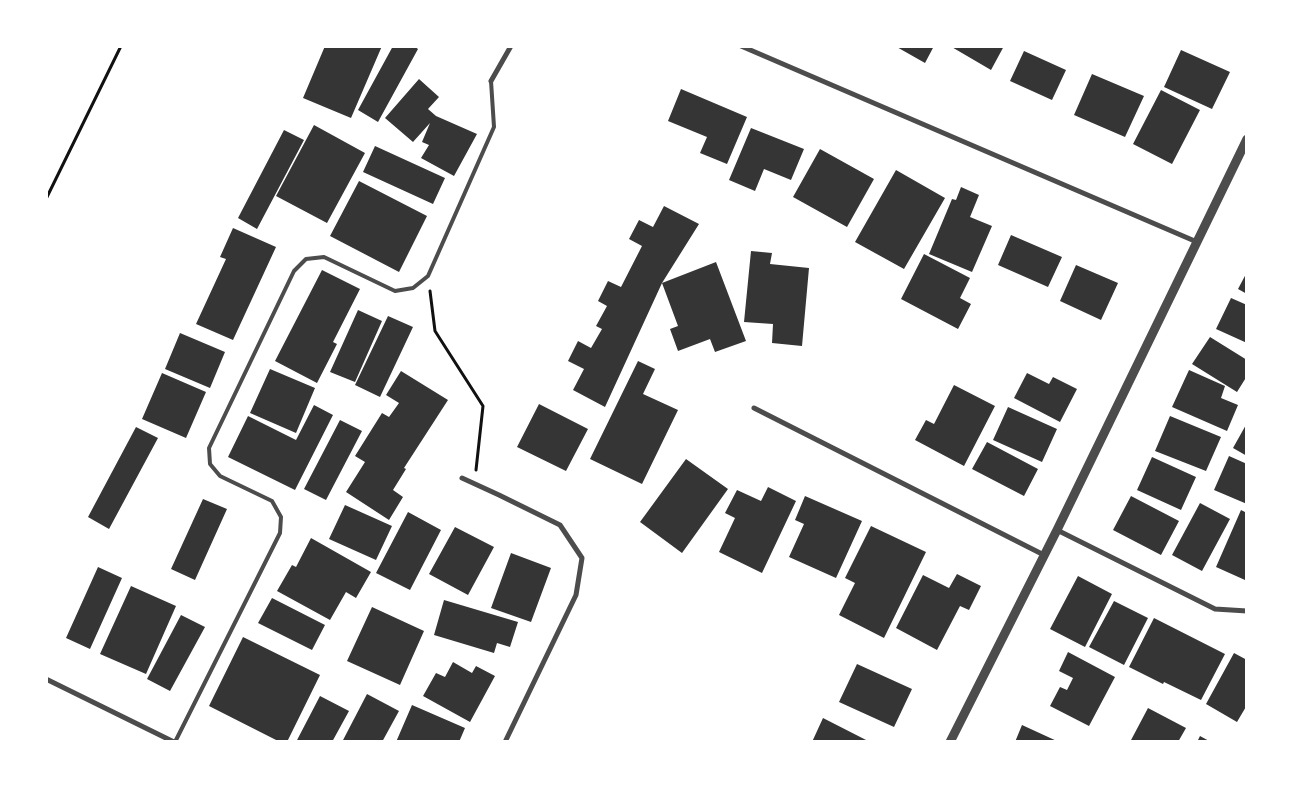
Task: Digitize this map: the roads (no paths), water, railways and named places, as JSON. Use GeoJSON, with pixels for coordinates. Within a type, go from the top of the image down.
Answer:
{"type":"FeatureCollection","features":[{"type":"Feature","properties":{"kind":"street"},"geometry":{"type":"LineString","coordinates":[[491,81],[511,46]]}},
{"type":"Feature","properties":{"kind":"street"},"geometry":{"type":"LineString","coordinates":[[740,46],[1197,242]]}},
{"type":"Feature","properties":{"kind":"street"},"geometry":{"type":"LineString","coordinates":[[950,742],[1057,530],[1247,139]]}},
{"type":"Feature","properties":{"kind":"street"},"geometry":{"type":"LineString","coordinates":[[754,408],[1044,554]]}},
{"type":"Feature","properties":{"kind":"street"},"geometry":{"type":"LineString","coordinates":[[462,478],[560,525],[582,558],[576,595],[505,742]]}},
{"type":"Feature","properties":{"kind":"street"},"geometry":{"type":"LineString","coordinates":[[1057,530],[1215,609],[1247,611]]}},
{"type":"Feature","properties":{"kind":"street"},"geometry":{"type":"LineString","coordinates":[[46,679],[174,742]]}},
{"type":"Feature","properties":{"kind":"lane"},"geometry":{"type":"LineString","coordinates":[[174,742],[280,533],[281,517],[272,501],[220,476],[210,464],[209,448],[294,271],[306,259],[324,257],[395,290],[413,288],[428,276],[494,128],[491,81]]}}]}
